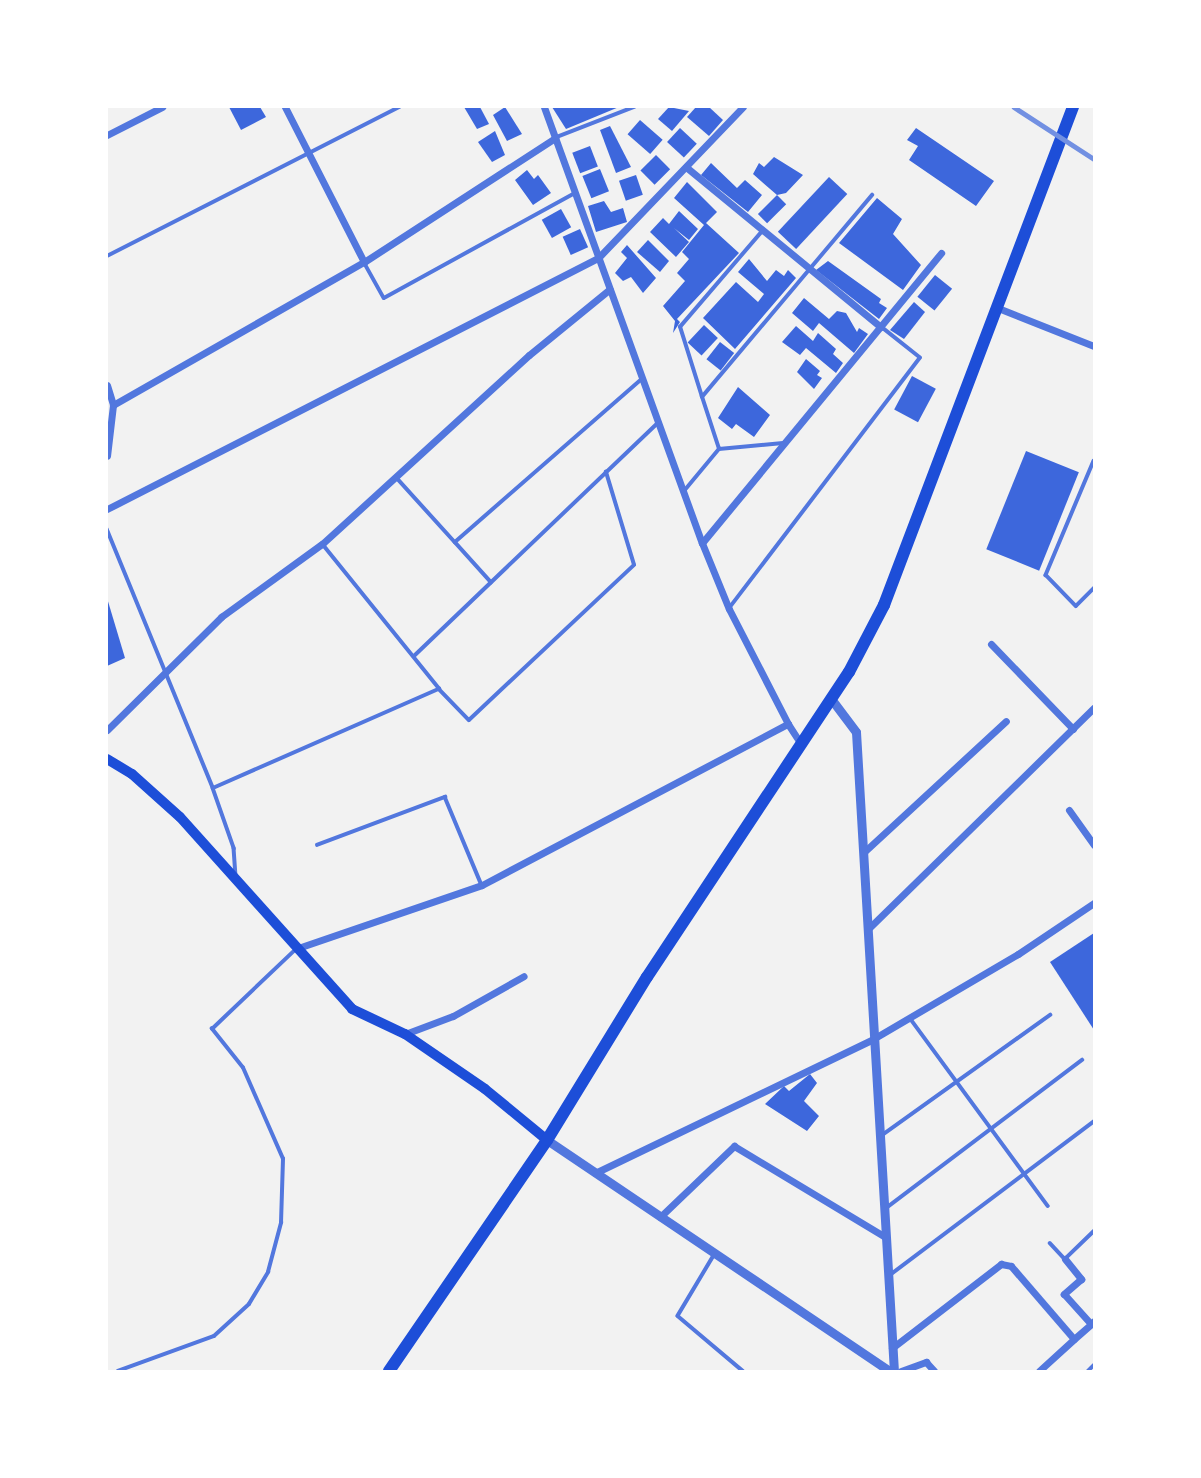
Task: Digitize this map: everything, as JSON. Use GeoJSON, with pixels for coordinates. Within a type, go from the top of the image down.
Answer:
{"type":"FeatureCollection","features":[{"type":"Feature","properties":{"kind":"highway"},"geometry":{"type":"LineString","coordinates":[[389,1371],[547,1140],[647,976],[832,700],[884,605],[1073,107]]}},
{"type":"Feature","properties":{"kind":"main road"},"geometry":{"type":"LineString","coordinates":[[107,760],[132,774],[180,817],[352,1009],[405,1034],[485,1089],[547,1140]]}},
{"type":"Feature","properties":{"kind":"street"},"geometry":{"type":"LineString","coordinates":[[107,135],[162,107]]}},
{"type":"Feature","properties":{"kind":"street"},"geometry":{"type":"LineString","coordinates":[[285,107],[364,262]]}},
{"type":"Feature","properties":{"kind":"street"},"geometry":{"type":"LineString","coordinates":[[544,107],[702,543],[729,609],[801,744]]}},
{"type":"Feature","properties":{"kind":"street"},"geometry":{"type":"LineString","coordinates":[[107,509],[598,258],[743,107]]}},
{"type":"Feature","properties":{"kind":"street"},"geometry":{"type":"LineString","coordinates":[[113,405],[364,262],[555,138]]}},
{"type":"Feature","properties":{"kind":"street"},"geometry":{"type":"LineString","coordinates":[[686,167],[881,327]]}},
{"type":"Feature","properties":{"kind":"street"},"geometry":{"type":"LineString","coordinates":[[702,543],[788,442],[941,253]]}},
{"type":"Feature","properties":{"kind":"street"},"geometry":{"type":"LineString","coordinates":[[107,730],[221,617],[322,544],[395,476],[610,289]]}},
{"type":"Feature","properties":{"kind":"street"},"geometry":{"type":"LineString","coordinates":[[998,308],[1094,346]]}},
{"type":"Feature","properties":{"kind":"street"},"geometry":{"type":"LineString","coordinates":[[107,385],[113,405],[107,456]]}},
{"type":"Feature","properties":{"kind":"street"},"geometry":{"type":"LineString","coordinates":[[991,644],[1073,729]]}},
{"type":"Feature","properties":{"kind":"street"},"geometry":{"type":"LineString","coordinates":[[832,700],[856,733],[892,1371]]}},
{"type":"Feature","properties":{"kind":"street"},"geometry":{"type":"LineString","coordinates":[[869,928],[1094,708]]}},
{"type":"Feature","properties":{"kind":"street"},"geometry":{"type":"LineString","coordinates":[[864,852],[1006,721]]}},
{"type":"Feature","properties":{"kind":"street"},"geometry":{"type":"LineString","coordinates":[[298,948],[482,885],[788,724]]}},
{"type":"Feature","properties":{"kind":"street"},"geometry":{"type":"LineString","coordinates":[[1069,810],[1094,845]]}},
{"type":"Feature","properties":{"kind":"street"},"geometry":{"type":"LineString","coordinates":[[595,1173],[873,1039],[908,1016],[1018,954],[1094,903]]}},
{"type":"Feature","properties":{"kind":"street"},"geometry":{"type":"LineString","coordinates":[[405,1034],[453,1016],[524,976]]}},
{"type":"Feature","properties":{"kind":"street"},"geometry":{"type":"LineString","coordinates":[[547,1140],[892,1371]]}},
{"type":"Feature","properties":{"kind":"street"},"geometry":{"type":"LineString","coordinates":[[660,1217],[734,1146],[884,1236]]}},
{"type":"Feature","properties":{"kind":"street"},"geometry":{"type":"LineString","coordinates":[[1039,1371],[1093,1322],[1064,1294],[1081,1279],[1065,1259]]}},
{"type":"Feature","properties":{"kind":"street"},"geometry":{"type":"LineString","coordinates":[[892,1348],[1001,1264],[1011,1266],[1073,1339]]}},
{"type":"Feature","properties":{"kind":"street"},"geometry":{"type":"LineString","coordinates":[[901,1371],[926,1362],[934,1371]]}},
{"type":"Feature","properties":{"kind":"lane"},"geometry":{"type":"LineString","coordinates":[[142,107],[146,115]]}},
{"type":"Feature","properties":{"kind":"lane"},"geometry":{"type":"LineString","coordinates":[[107,256],[399,107]]}},
{"type":"Feature","properties":{"kind":"lane"},"geometry":{"type":"LineString","coordinates":[[555,138],[634,107]]}},
{"type":"Feature","properties":{"kind":"lane"},"geometry":{"type":"LineString","coordinates":[[364,262],[384,298],[575,193]]}},
{"type":"Feature","properties":{"kind":"lane"},"geometry":{"type":"LineString","coordinates":[[702,397],[812,271],[872,195]]}},
{"type":"Feature","properties":{"kind":"lane"},"geometry":{"type":"LineString","coordinates":[[719,449],[680,327],[763,230]]}},
{"type":"Feature","properties":{"kind":"lane"},"geometry":{"type":"LineString","coordinates":[[729,609],[920,358],[881,327]]}},
{"type":"Feature","properties":{"kind":"lane"},"geometry":{"type":"LineString","coordinates":[[455,542],[643,378]]}},
{"type":"Feature","properties":{"kind":"lane"},"geometry":{"type":"LineString","coordinates":[[414,656],[659,422]]}},
{"type":"Feature","properties":{"kind":"lane"},"geometry":{"type":"LineString","coordinates":[[684,491],[719,449],[788,442]]}},
{"type":"Feature","properties":{"kind":"lane"},"geometry":{"type":"LineString","coordinates":[[1094,461],[1046,575],[1076,606],[1094,588]]}},
{"type":"Feature","properties":{"kind":"lane"},"geometry":{"type":"LineString","coordinates":[[322,544],[439,689],[469,720],[635,565],[606,472]]}},
{"type":"Feature","properties":{"kind":"lane"},"geometry":{"type":"LineString","coordinates":[[395,476],[491,582]]}},
{"type":"Feature","properties":{"kind":"lane"},"geometry":{"type":"LineString","coordinates":[[107,529],[213,788],[234,848],[237,880]]}},
{"type":"Feature","properties":{"kind":"lane"},"geometry":{"type":"LineString","coordinates":[[213,788],[439,689]]}},
{"type":"Feature","properties":{"kind":"lane"},"geometry":{"type":"LineString","coordinates":[[317,845],[445,797],[482,885]]}},
{"type":"Feature","properties":{"kind":"lane"},"geometry":{"type":"LineString","coordinates":[[118,1371],[187,1349],[231,1324],[268,1272],[278,1236],[283,1159],[243,1068],[212,1029],[298,948]]}},
{"type":"Feature","properties":{"kind":"lane"},"geometry":{"type":"LineString","coordinates":[[879,1137],[1050,1015]]}},
{"type":"Feature","properties":{"kind":"lane"},"geometry":{"type":"LineString","coordinates":[[908,1016],[1048,1206]]}},
{"type":"Feature","properties":{"kind":"lane"},"geometry":{"type":"LineString","coordinates":[[884,1210],[1082,1060]]}},
{"type":"Feature","properties":{"kind":"lane"},"geometry":{"type":"LineString","coordinates":[[885,1279],[1094,1121]]}},
{"type":"Feature","properties":{"kind":"lane"},"geometry":{"type":"LineString","coordinates":[[1050,1243],[1065,1259],[1094,1231]]}},
{"type":"Feature","properties":{"kind":"lane"},"geometry":{"type":"LineString","coordinates":[[716,1254],[678,1316],[743,1371]]}},
{"type":"Feature","properties":{"kind":"lane"},"geometry":{"type":"LineString","coordinates":[[1088,1371],[1094,1365]]}},
{"type":"Feature","properties":{"kind":"building"},"geometry":{"type":"Polygon","coordinates":[[[229,107],[260,107],[266,117],[241,130],[229,107]]]}},
{"type":"Feature","properties":{"kind":"building"},"geometry":{"type":"Polygon","coordinates":[[[464,107],[480,107],[489,124],[477,129],[464,107]]]}},
{"type":"Feature","properties":{"kind":"building"},"geometry":{"type":"Polygon","coordinates":[[[505,107],[522,134],[507,141],[493,115],[505,107]]]}},
{"type":"Feature","properties":{"kind":"building"},"geometry":{"type":"Polygon","coordinates":[[[552,107],[619,107],[566,129],[552,107]]]}},
{"type":"Feature","properties":{"kind":"building"},"geometry":{"type":"Polygon","coordinates":[[[669,107],[689,111],[672,131],[658,119],[669,107]]]}},
{"type":"Feature","properties":{"kind":"building"},"geometry":{"type":"Polygon","coordinates":[[[696,107],[709,107],[723,120],[709,136],[687,117],[696,107]]]}},
{"type":"Feature","properties":{"kind":"building"},"geometry":{"type":"Polygon","coordinates":[[[640,120],[663,140],[650,154],[628,134],[640,120]]]}},
{"type":"Feature","properties":{"kind":"building"},"geometry":{"type":"Polygon","coordinates":[[[610,126],[631,167],[616,173],[600,130],[610,126]]]}},
{"type":"Feature","properties":{"kind":"building"},"geometry":{"type":"Polygon","coordinates":[[[680,128],[697,144],[684,158],[667,142],[680,128]]]}},
{"type":"Feature","properties":{"kind":"building"},"geometry":{"type":"Polygon","coordinates":[[[916,128],[994,181],[976,206],[909,160],[918,146],[907,140],[916,128]]]}},
{"type":"Feature","properties":{"kind":"building"},"geometry":{"type":"Polygon","coordinates":[[[495,131],[505,155],[492,162],[478,142],[495,131]]]}},
{"type":"Feature","properties":{"kind":"building"},"geometry":{"type":"Polygon","coordinates":[[[590,146],[598,167],[580,173],[572,153],[590,146]]]}},
{"type":"Feature","properties":{"kind":"building"},"geometry":{"type":"Polygon","coordinates":[[[656,155],[670,169],[655,185],[640,171],[656,155]]]}},
{"type":"Feature","properties":{"kind":"building"},"geometry":{"type":"Polygon","coordinates":[[[774,157],[803,175],[786,193],[777,195],[753,174],[759,163],[764,167],[774,157]]]}},
{"type":"Feature","properties":{"kind":"building"},"geometry":{"type":"Polygon","coordinates":[[[711,163],[737,188],[745,180],[762,195],[748,212],[701,175],[711,163]]]}},
{"type":"Feature","properties":{"kind":"building"},"geometry":{"type":"Polygon","coordinates":[[[600,169],[609,191],[591,198],[582,176],[600,169]]]}},
{"type":"Feature","properties":{"kind":"building"},"geometry":{"type":"Polygon","coordinates":[[[527,170],[534,179],[538,175],[551,193],[533,205],[515,180],[527,170]]]}},
{"type":"Feature","properties":{"kind":"building"},"geometry":{"type":"Polygon","coordinates":[[[636,175],[643,195],[626,201],[619,181],[636,175]]]}},
{"type":"Feature","properties":{"kind":"building"},"geometry":{"type":"Polygon","coordinates":[[[829,177],[847,194],[796,249],[778,232],[829,177]]]}},
{"type":"Feature","properties":{"kind":"building"},"geometry":{"type":"Polygon","coordinates":[[[687,182],[717,212],[706,223],[739,253],[677,319],[680,322],[673,333],[675,321],[663,306],[685,281],[677,273],[689,259],[682,252],[704,225],[674,198],[687,182]]]}},
{"type":"Feature","properties":{"kind":"building"},"geometry":{"type":"Polygon","coordinates":[[[777,195],[786,204],[767,223],[758,214],[777,195]]]}},
{"type":"Feature","properties":{"kind":"building"},"geometry":{"type":"Polygon","coordinates":[[[877,198],[902,219],[893,234],[921,265],[903,290],[839,243],[877,198]]]}},
{"type":"Feature","properties":{"kind":"building"},"geometry":{"type":"Polygon","coordinates":[[[604,201],[611,212],[623,208],[627,222],[596,232],[588,206],[604,201]]]}},
{"type":"Feature","properties":{"kind":"building"},"geometry":{"type":"Polygon","coordinates":[[[561,209],[571,227],[552,238],[542,220],[561,209]]]}},
{"type":"Feature","properties":{"kind":"building"},"geometry":{"type":"Polygon","coordinates":[[[679,211],[698,229],[689,240],[674,228],[689,242],[676,257],[650,232],[663,218],[669,224],[679,211]]]}},
{"type":"Feature","properties":{"kind":"building"},"geometry":{"type":"Polygon","coordinates":[[[580,229],[588,247],[571,255],[563,237],[580,229]]]}},
{"type":"Feature","properties":{"kind":"building"},"geometry":{"type":"Polygon","coordinates":[[[648,240],[669,261],[660,272],[637,252],[648,240]]]}},
{"type":"Feature","properties":{"kind":"building"},"geometry":{"type":"Polygon","coordinates":[[[627,245],[656,278],[643,293],[631,277],[623,281],[615,273],[627,258],[621,252],[627,245]]]}},
{"type":"Feature","properties":{"kind":"building"},"geometry":{"type":"Polygon","coordinates":[[[749,259],[767,281],[776,270],[784,276],[788,270],[796,278],[735,349],[703,318],[736,282],[758,302],[764,294],[738,272],[749,259]]]}},
{"type":"Feature","properties":{"kind":"building"},"geometry":{"type":"Polygon","coordinates":[[[828,261],[881,299],[879,303],[887,308],[879,319],[816,270],[828,261]]]}},
{"type":"Feature","properties":{"kind":"building"},"geometry":{"type":"Polygon","coordinates":[[[935,275],[952,289],[934,311],[917,297],[935,275]]]}},
{"type":"Feature","properties":{"kind":"building"},"geometry":{"type":"Polygon","coordinates":[[[804,298],[829,319],[837,311],[846,313],[857,332],[859,328],[868,334],[854,353],[819,323],[813,331],[792,313],[804,298]]]}},
{"type":"Feature","properties":{"kind":"building"},"geometry":{"type":"Polygon","coordinates":[[[914,302],[925,312],[904,339],[890,330],[914,302]]]}},
{"type":"Feature","properties":{"kind":"building"},"geometry":{"type":"Polygon","coordinates":[[[704,325],[718,338],[702,356],[688,343],[704,325]]]}},
{"type":"Feature","properties":{"kind":"building"},"geometry":{"type":"Polygon","coordinates":[[[796,326],[813,341],[818,333],[836,349],[833,354],[843,363],[836,373],[806,348],[800,355],[782,342],[796,326]]]}},
{"type":"Feature","properties":{"kind":"building"},"geometry":{"type":"Polygon","coordinates":[[[720,342],[734,353],[721,370],[706,359],[720,342]]]}},
{"type":"Feature","properties":{"kind":"building"},"geometry":{"type":"Polygon","coordinates":[[[806,359],[820,371],[817,375],[822,378],[814,389],[797,372],[806,359]]]}},
{"type":"Feature","properties":{"kind":"building"},"geometry":{"type":"Polygon","coordinates":[[[912,376],[936,389],[918,422],[894,410],[912,376]]]}},
{"type":"Feature","properties":{"kind":"building"},"geometry":{"type":"Polygon","coordinates":[[[738,387],[770,415],[754,437],[736,424],[732,429],[718,418],[738,387]]]}},
{"type":"Feature","properties":{"kind":"building"},"geometry":{"type":"Polygon","coordinates":[[[1026,451],[1079,472],[1039,571],[986,549],[1026,451]]]}},
{"type":"Feature","properties":{"kind":"building"},"geometry":{"type":"Polygon","coordinates":[[[107,598],[125,658],[107,666],[107,598]]]}},
{"type":"Feature","properties":{"kind":"building"},"geometry":{"type":"Polygon","coordinates":[[[1094,933],[1094,1030],[1050,962],[1094,933]]]}},
{"type":"Feature","properties":{"kind":"building"},"geometry":{"type":"Polygon","coordinates":[[[810,1074],[817,1083],[804,1101],[819,1116],[807,1131],[765,1104],[784,1086],[789,1091],[810,1074]]]}},
{"type":"Feature","properties":{"kind":"railway"},"geometry":{"type":"LineString","coordinates":[[1014,107],[1094,159]]}}]}
